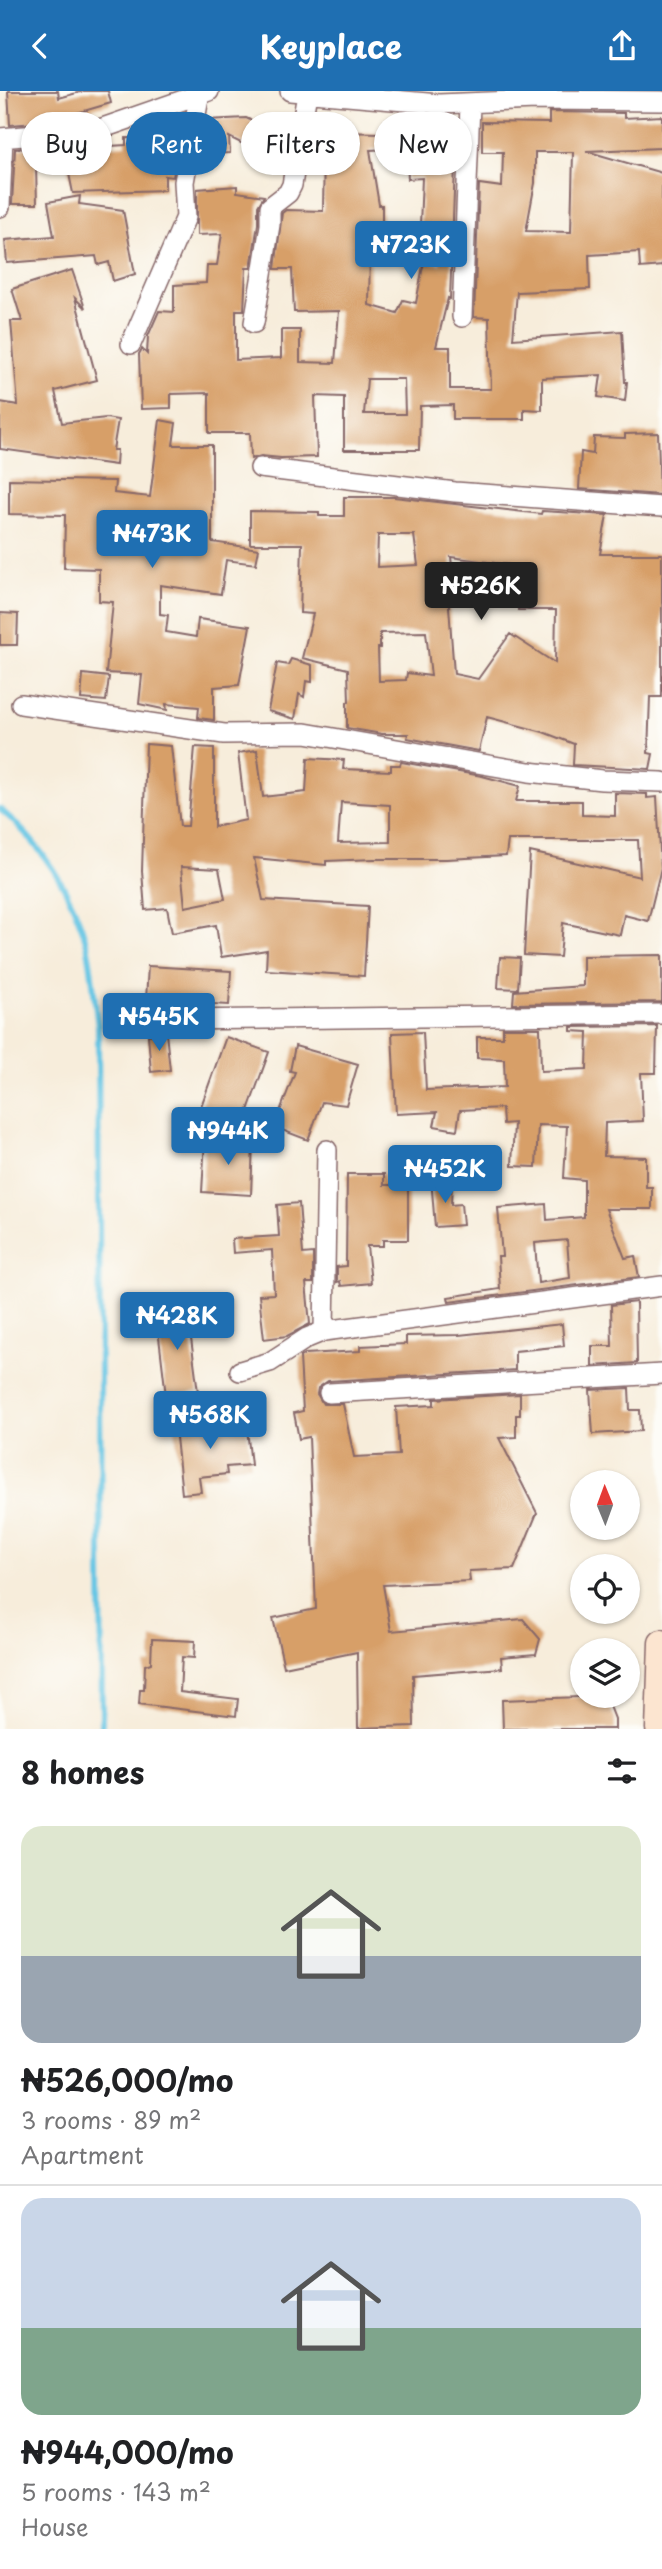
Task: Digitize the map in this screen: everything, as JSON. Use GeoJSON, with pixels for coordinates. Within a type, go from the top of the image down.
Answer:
{"type":"FeatureCollection","features":[{"type":"Feature","properties":{"kind":"main road"},"geometry":{"type":"LineString","coordinates":[[659,1729],[662,1643]]}},
{"type":"Feature","properties":{"kind":"street"},"geometry":{"type":"LineString","coordinates":[[0,207],[2,138],[97,130],[206,92]]}},
{"type":"Feature","properties":{"kind":"street"},"geometry":{"type":"LineString","coordinates":[[131,344],[186,217],[184,182],[206,92]]}},
{"type":"Feature","properties":{"kind":"street"},"geometry":{"type":"LineString","coordinates":[[254,323],[270,225],[270,207],[288,193],[292,185],[299,92],[470,104],[536,100],[662,101]]}},
{"type":"Feature","properties":{"kind":"street"},"geometry":{"type":"LineString","coordinates":[[462,317],[470,104]]}},
{"type":"Feature","properties":{"kind":"street"},"geometry":{"type":"LineString","coordinates":[[260,468],[455,492],[662,507]]}},
{"type":"Feature","properties":{"kind":"street"},"geometry":{"type":"LineString","coordinates":[[20,703],[224,734],[305,733],[529,772],[602,780],[662,782]]}},
{"type":"Feature","properties":{"kind":"street"},"geometry":{"type":"LineString","coordinates":[[176,1020],[662,1014]]}},
{"type":"Feature","properties":{"kind":"street"},"geometry":{"type":"LineString","coordinates":[[324,1331],[327,1150]]}},
{"type":"Feature","properties":{"kind":"street"},"geometry":{"type":"LineString","coordinates":[[240,1371],[270,1362],[307,1338],[324,1331],[662,1286]]}},
{"type":"Feature","properties":{"kind":"street"},"geometry":{"type":"LineString","coordinates":[[329,1393],[662,1374]]}},
{"type":"Feature","properties":{"kind":"building"},"geometry":{"type":"Polygon","coordinates":[[[8,91],[58,91],[59,98],[84,91],[108,91],[111,103],[80,112],[21,112],[21,124],[10,125],[8,91]]]}},
{"type":"Feature","properties":{"kind":"building"},"geometry":{"type":"Polygon","coordinates":[[[549,112],[624,113],[624,118],[662,116],[662,148],[586,151],[662,173],[662,266],[640,268],[639,252],[589,255],[590,289],[517,292],[513,339],[622,331],[627,382],[625,401],[598,397],[601,375],[542,378],[542,410],[524,409],[524,419],[453,419],[453,405],[420,406],[419,450],[344,450],[344,397],[315,396],[317,457],[261,456],[251,459],[250,433],[209,433],[209,393],[171,394],[171,408],[141,409],[139,354],[142,349],[147,354],[148,336],[159,311],[174,312],[174,285],[206,283],[207,265],[217,265],[222,234],[197,235],[197,189],[237,186],[237,192],[264,196],[258,206],[251,268],[246,268],[244,310],[236,310],[236,360],[281,358],[281,330],[300,330],[300,362],[335,363],[339,311],[294,312],[292,269],[275,269],[282,213],[286,210],[323,211],[324,175],[360,175],[360,133],[374,133],[374,150],[370,150],[379,205],[382,205],[382,250],[370,250],[369,305],[397,313],[403,300],[416,303],[424,261],[440,264],[442,226],[420,225],[422,178],[408,179],[408,175],[455,175],[450,299],[448,298],[436,347],[450,347],[450,389],[491,389],[489,318],[474,317],[479,184],[502,187],[503,152],[482,152],[482,122],[549,123],[549,112]],[[535,152],[535,183],[526,231],[571,232],[573,152],[535,152]],[[367,379],[364,414],[405,414],[404,379],[367,379]]]}},
{"type":"Feature","properties":{"kind":"building"},"geometry":{"type":"Polygon","coordinates":[[[241,118],[241,143],[229,137],[230,153],[227,153],[227,119],[241,118]]]}},
{"type":"Feature","properties":{"kind":"building"},"geometry":{"type":"Polygon","coordinates":[[[126,145],[126,175],[173,175],[165,176],[165,190],[73,193],[69,175],[112,175],[112,146],[126,145]]]}},
{"type":"Feature","properties":{"kind":"building"},"geometry":{"type":"Polygon","coordinates":[[[21,148],[21,175],[36,175],[37,204],[12,204],[15,149],[21,148]]]}},
{"type":"Feature","properties":{"kind":"building"},"geometry":{"type":"Polygon","coordinates":[[[80,196],[79,204],[123,210],[135,274],[113,281],[109,262],[98,265],[96,256],[7,263],[5,240],[54,236],[48,202],[80,196]]]}},
{"type":"Feature","properties":{"kind":"building"},"geometry":{"type":"Polygon","coordinates":[[[72,270],[85,308],[75,298],[97,380],[55,391],[62,423],[106,418],[118,420],[113,450],[117,450],[116,465],[0,449],[0,402],[18,405],[11,321],[22,321],[12,289],[72,270]]]}},
{"type":"Feature","properties":{"kind":"building"},"geometry":{"type":"Polygon","coordinates":[[[160,420],[176,423],[173,445],[212,445],[212,542],[259,549],[256,564],[226,560],[221,594],[160,585],[160,614],[168,615],[166,632],[196,637],[198,619],[250,626],[239,685],[214,687],[214,720],[198,718],[199,707],[166,704],[167,710],[139,704],[142,675],[106,673],[113,602],[99,601],[99,569],[64,568],[65,515],[9,514],[9,479],[115,481],[114,493],[150,497],[160,420]]]}},
{"type":"Feature","properties":{"kind":"building"},"geometry":{"type":"Polygon","coordinates":[[[658,433],[660,495],[579,489],[581,452],[593,454],[594,437],[625,438],[625,434],[658,433]]]}},
{"type":"Feature","properties":{"kind":"building"},"geometry":{"type":"Polygon","coordinates":[[[344,497],[394,497],[541,514],[542,511],[607,515],[600,554],[662,554],[662,697],[650,697],[648,753],[653,754],[650,769],[573,765],[574,744],[543,732],[487,717],[479,751],[407,738],[408,734],[382,734],[347,728],[348,669],[302,658],[313,614],[300,613],[302,544],[250,544],[250,511],[319,512],[319,516],[344,516],[344,497]],[[378,535],[377,567],[418,565],[414,535],[378,535]],[[451,557],[455,593],[448,593],[454,674],[478,679],[510,634],[555,663],[556,610],[518,610],[518,566],[451,557]],[[426,632],[380,633],[379,681],[406,680],[407,673],[431,676],[426,632]]]}},
{"type":"Feature","properties":{"kind":"building"},"geometry":{"type":"Polygon","coordinates":[[[0,613],[18,614],[17,645],[0,645],[0,613]]]}},
{"type":"Feature","properties":{"kind":"building"},"geometry":{"type":"Polygon","coordinates":[[[291,659],[312,665],[312,682],[306,681],[304,697],[299,694],[295,719],[268,711],[277,663],[288,665],[291,659]]]}},
{"type":"Feature","properties":{"kind":"building"},"geometry":{"type":"Polygon","coordinates":[[[83,674],[109,677],[106,701],[81,699],[83,674]]]}},
{"type":"Feature","properties":{"kind":"building"},"geometry":{"type":"Polygon","coordinates":[[[146,744],[171,746],[180,826],[188,826],[195,747],[214,748],[214,827],[246,820],[238,753],[257,750],[263,797],[306,792],[308,758],[344,760],[343,769],[391,771],[391,765],[400,765],[401,762],[482,776],[520,786],[516,801],[582,801],[582,815],[615,816],[615,793],[657,797],[661,868],[648,921],[624,915],[620,935],[563,923],[560,957],[524,955],[530,852],[640,877],[638,840],[508,840],[506,856],[326,861],[326,865],[254,858],[263,900],[368,906],[364,976],[266,970],[267,950],[221,957],[216,925],[172,933],[167,908],[145,910],[142,871],[146,744]],[[341,802],[338,843],[390,842],[390,805],[341,802]],[[181,867],[185,907],[225,899],[219,869],[181,867]]]}},
{"type":"Feature","properties":{"kind":"building"},"geometry":{"type":"Polygon","coordinates":[[[662,955],[662,1002],[513,1004],[514,991],[583,986],[583,956],[662,955]]]}},
{"type":"Feature","properties":{"kind":"building"},"geometry":{"type":"Polygon","coordinates":[[[500,957],[520,958],[518,989],[498,988],[500,957]]]}},
{"type":"Feature","properties":{"kind":"building"},"geometry":{"type":"Polygon","coordinates":[[[148,966],[231,971],[229,1005],[146,1000],[148,966]]]}},
{"type":"Feature","properties":{"kind":"building"},"geometry":{"type":"Polygon","coordinates":[[[657,1026],[656,1073],[641,1073],[643,1121],[605,1123],[604,1156],[646,1157],[646,1187],[652,1187],[652,1209],[606,1209],[625,1258],[635,1256],[639,1277],[449,1302],[448,1297],[500,1289],[498,1256],[502,1256],[498,1208],[546,1204],[547,1220],[584,1217],[584,1180],[564,1178],[567,1126],[538,1125],[536,1167],[512,1166],[514,1123],[503,1124],[502,1108],[460,1110],[457,1130],[434,1126],[437,1112],[396,1114],[392,1033],[423,1032],[426,1090],[505,1087],[504,1059],[477,1058],[477,1037],[503,1037],[503,1028],[540,1028],[541,1071],[587,1069],[588,1032],[571,1031],[571,1027],[657,1026]],[[567,1240],[535,1243],[538,1283],[570,1278],[567,1240]]]}},
{"type":"Feature","properties":{"kind":"building"},"geometry":{"type":"Polygon","coordinates":[[[166,1033],[170,1070],[151,1072],[148,1035],[166,1033]]]}},
{"type":"Feature","properties":{"kind":"building"},"geometry":{"type":"Polygon","coordinates":[[[226,1037],[269,1052],[242,1127],[199,1112],[226,1037]]]}},
{"type":"Feature","properties":{"kind":"building"},"geometry":{"type":"Polygon","coordinates":[[[295,1046],[358,1064],[346,1105],[322,1102],[308,1140],[274,1127],[295,1072],[290,1071],[295,1046]]]}},
{"type":"Feature","properties":{"kind":"building"},"geometry":{"type":"Polygon","coordinates":[[[205,1140],[253,1142],[251,1195],[202,1192],[205,1140]]]}},
{"type":"Feature","properties":{"kind":"building"},"geometry":{"type":"Polygon","coordinates":[[[347,1174],[384,1174],[384,1185],[408,1185],[408,1240],[383,1240],[383,1246],[367,1246],[371,1283],[341,1286],[340,1281],[337,1282],[337,1267],[346,1266],[347,1174]]]}},
{"type":"Feature","properties":{"kind":"building"},"geometry":{"type":"Polygon","coordinates":[[[431,1178],[452,1180],[451,1205],[461,1204],[463,1225],[435,1227],[431,1178]]]}},
{"type":"Feature","properties":{"kind":"building"},"geometry":{"type":"Polygon","coordinates":[[[299,1203],[303,1254],[313,1253],[313,1283],[306,1283],[310,1324],[287,1336],[264,1339],[259,1295],[274,1294],[272,1250],[233,1253],[232,1239],[279,1236],[277,1205],[299,1203]]]}},
{"type":"Feature","properties":{"kind":"building"},"geometry":{"type":"Polygon","coordinates":[[[636,1302],[637,1363],[592,1366],[592,1346],[612,1346],[611,1305],[636,1302]]]}},
{"type":"Feature","properties":{"kind":"building"},"geometry":{"type":"Polygon","coordinates":[[[187,1308],[198,1392],[166,1396],[156,1312],[187,1308]]]}},
{"type":"Feature","properties":{"kind":"building"},"geometry":{"type":"Polygon","coordinates":[[[562,1324],[564,1346],[515,1351],[515,1370],[328,1381],[318,1388],[317,1394],[323,1404],[343,1404],[354,1457],[399,1455],[396,1407],[434,1405],[434,1399],[520,1394],[516,1437],[499,1438],[537,1513],[514,1569],[469,1571],[470,1581],[383,1585],[391,1631],[523,1619],[540,1639],[536,1654],[501,1657],[502,1668],[413,1675],[414,1726],[358,1728],[357,1652],[284,1667],[273,1618],[316,1609],[309,1437],[299,1439],[294,1413],[303,1411],[300,1357],[305,1354],[360,1351],[360,1346],[406,1344],[406,1336],[459,1335],[562,1324]]]}},
{"type":"Feature","properties":{"kind":"building"},"geometry":{"type":"Polygon","coordinates":[[[629,1388],[630,1410],[640,1410],[641,1431],[593,1434],[590,1390],[629,1388]]]}},
{"type":"Feature","properties":{"kind":"building"},"geometry":{"type":"Polygon","coordinates":[[[246,1420],[251,1465],[226,1467],[227,1474],[199,1477],[201,1492],[182,1494],[175,1428],[246,1420]]]}},
{"type":"Feature","properties":{"kind":"building"},"geometry":{"type":"Polygon","coordinates":[[[152,1639],[195,1641],[194,1658],[182,1657],[180,1692],[238,1699],[236,1716],[139,1704],[140,1690],[144,1690],[145,1665],[151,1663],[152,1639]]]}},
{"type":"Feature","properties":{"kind":"building"},"geometry":{"type":"Polygon","coordinates":[[[570,1697],[570,1708],[611,1708],[615,1729],[503,1729],[502,1700],[570,1697]]]}},
{"type":"Feature","properties":{"kind":"waterway"},"geometry":{"type":"LineString","coordinates":[[0,809],[42,853],[74,907],[87,945],[98,1026],[102,1729]]}}]}
